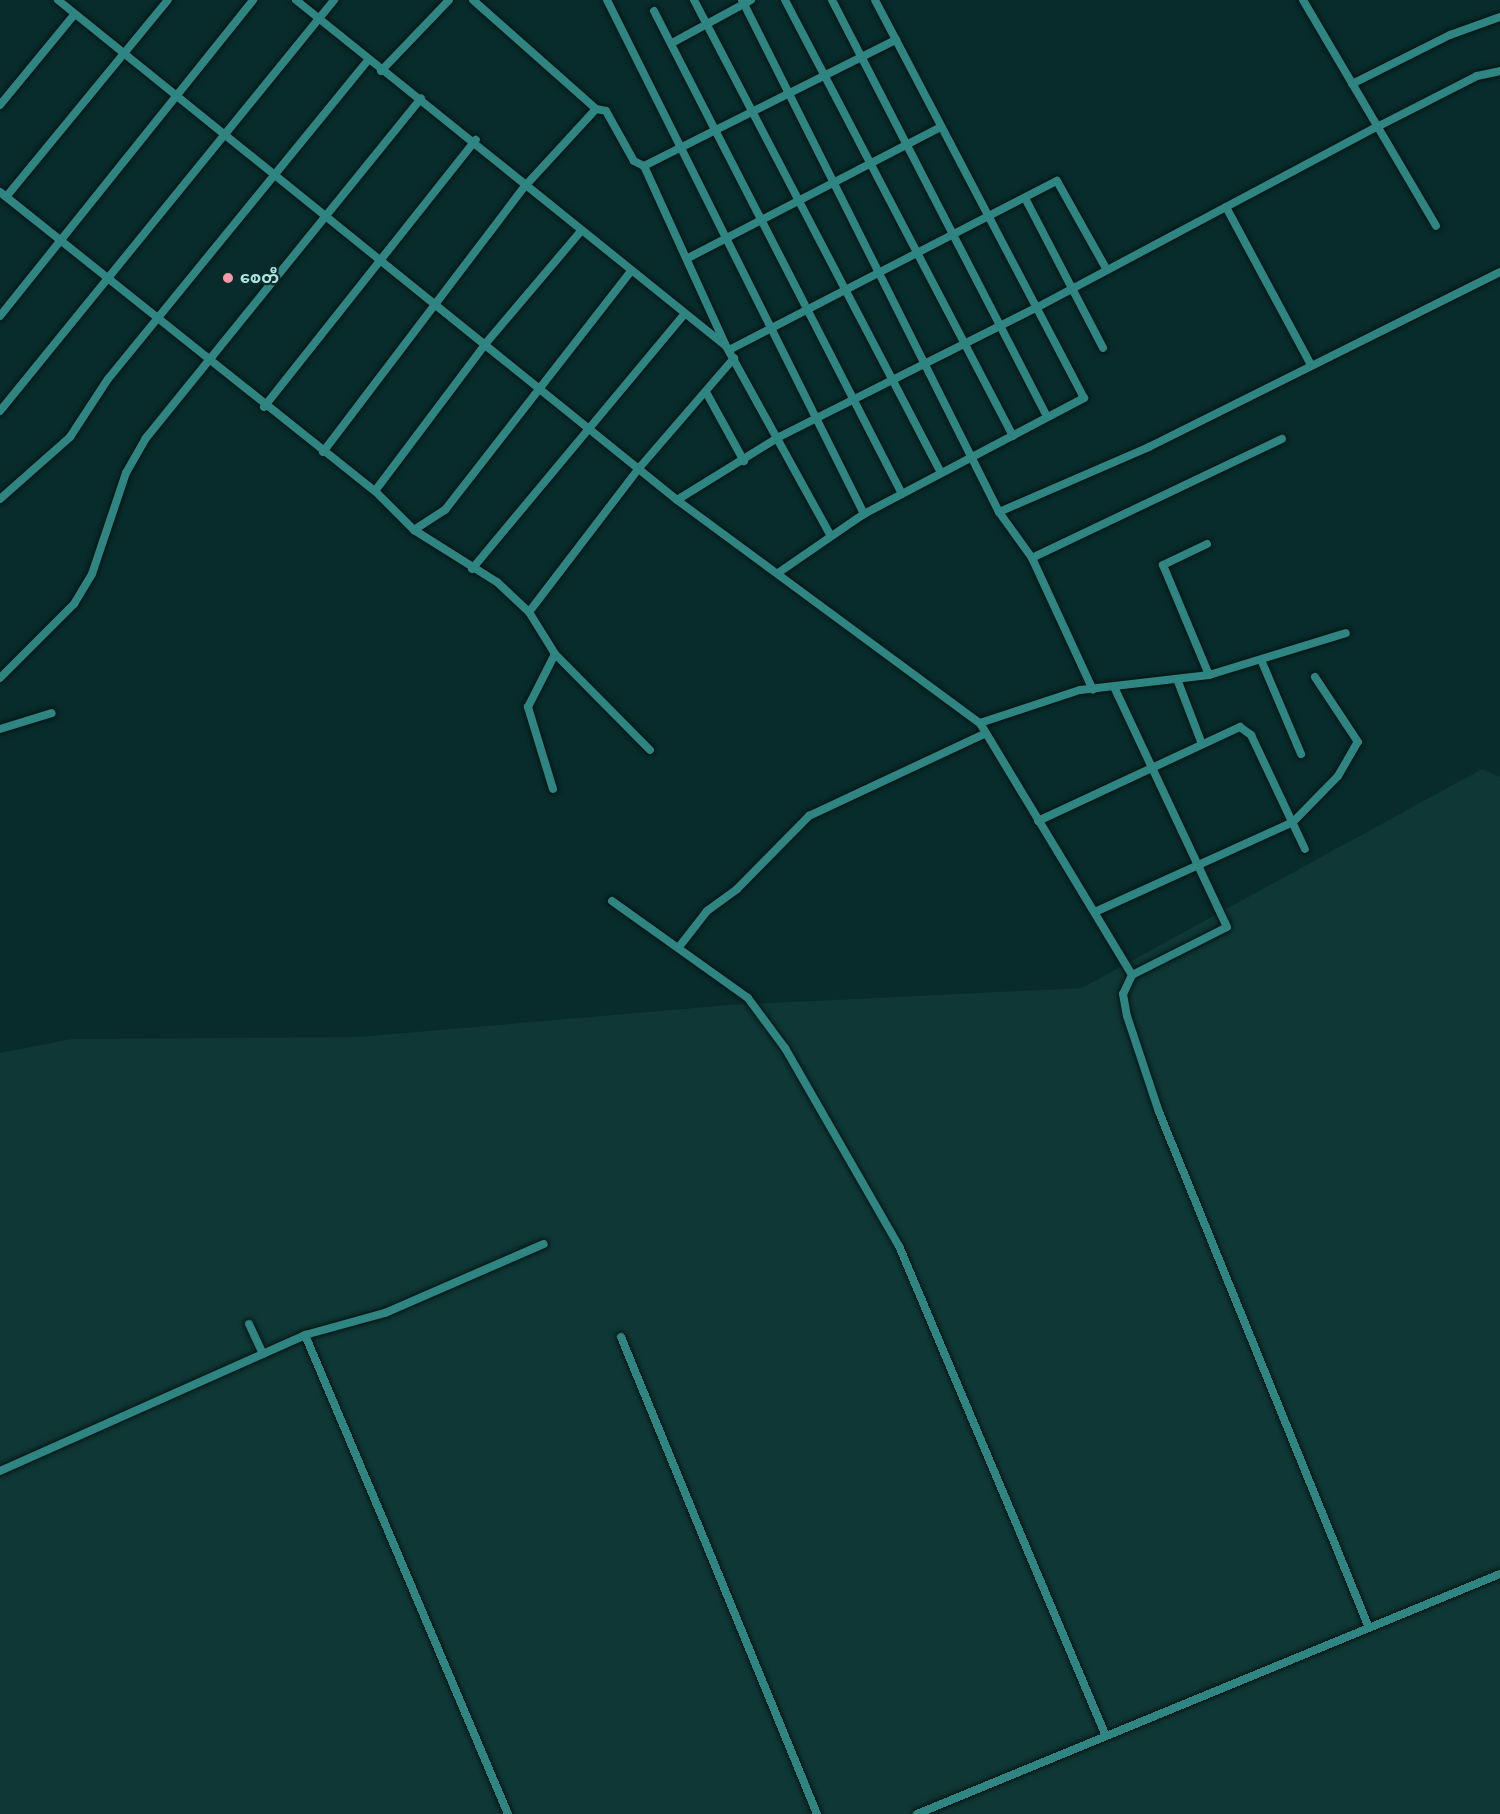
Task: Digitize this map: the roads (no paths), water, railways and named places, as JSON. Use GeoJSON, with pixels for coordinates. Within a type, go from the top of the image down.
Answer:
{"type":"FeatureCollection","features":[{"type":"Feature","properties":{"kind":"street"},"geometry":{"type":"LineString","coordinates":[[58,0],[325,219],[437,303],[543,388],[677,500],[980,723],[1038,820],[1097,911],[1132,975]]}},
{"type":"Feature","properties":{"kind":"street"},"geometry":{"type":"LineString","coordinates":[[168,0],[3,194],[264,407],[375,490],[414,530],[471,569],[497,582],[530,612],[555,654],[650,750]]}},
{"type":"Feature","properties":{"kind":"street"},"geometry":{"type":"LineString","coordinates":[[0,316],[173,94],[253,0]]}},
{"type":"Feature","properties":{"kind":"street"},"geometry":{"type":"LineString","coordinates":[[296,0],[381,71],[476,140],[580,232],[728,348]]}},
{"type":"Feature","properties":{"kind":"street"},"geometry":{"type":"LineString","coordinates":[[0,411],[66,336],[105,278],[334,0]]}},
{"type":"Feature","properties":{"kind":"street"},"geometry":{"type":"LineString","coordinates":[[381,71],[449,0]]}},
{"type":"Feature","properties":{"kind":"street"},"geometry":{"type":"LineString","coordinates":[[473,0],[596,109],[606,111],[634,161],[644,166],[690,257],[728,348],[831,536]]}},
{"type":"Feature","properties":{"kind":"street"},"geometry":{"type":"LineString","coordinates":[[608,0],[678,150],[864,514]]}},
{"type":"Feature","properties":{"kind":"street"},"geometry":{"type":"LineString","coordinates":[[693,0],[751,115],[847,292],[891,383],[940,471]]}},
{"type":"Feature","properties":{"kind":"street"},"geometry":{"type":"LineString","coordinates":[[784,0],[1013,436]]}},
{"type":"Feature","properties":{"kind":"street"},"geometry":{"type":"LineString","coordinates":[[832,0],[1047,417]]}},
{"type":"Feature","properties":{"kind":"street"},"geometry":{"type":"LineString","coordinates":[[778,573],[864,514],[940,471],[1084,398],[875,0]]}},
{"type":"Feature","properties":{"kind":"street"},"geometry":{"type":"LineString","coordinates":[[1303,0],[1436,226]]}},
{"type":"Feature","properties":{"kind":"street"},"geometry":{"type":"LineString","coordinates":[[672,43],[745,1],[789,95],[974,454],[999,512],[1032,558],[1093,690]]}},
{"type":"Feature","properties":{"kind":"street"},"geometry":{"type":"LineString","coordinates":[[654,11],[672,43],[713,133],[763,222],[902,494]]}},
{"type":"Feature","properties":{"kind":"street"},"geometry":{"type":"LineString","coordinates":[[0,105],[74,15]]}},
{"type":"Feature","properties":{"kind":"street"},"geometry":{"type":"LineString","coordinates":[[1352,84],[1500,17]]}},
{"type":"Feature","properties":{"kind":"street"},"geometry":{"type":"LineString","coordinates":[[644,166],[751,115],[896,40]]}},
{"type":"Feature","properties":{"kind":"street"},"geometry":{"type":"LineString","coordinates":[[0,499],[70,437],[157,320],[277,179],[368,60]]}},
{"type":"Feature","properties":{"kind":"street"},"geometry":{"type":"LineString","coordinates":[[677,500],[744,461],[778,437],[854,402],[1001,327],[1477,76],[1500,71]]}},
{"type":"Feature","properties":{"kind":"street"},"geometry":{"type":"LineString","coordinates":[[0,678],[74,604],[92,574],[126,473],[146,438],[212,363],[421,99]]}},
{"type":"Feature","properties":{"kind":"street"},"geometry":{"type":"LineString","coordinates":[[323,452],[526,185],[596,109]]}},
{"type":"Feature","properties":{"kind":"street"},"geometry":{"type":"LineString","coordinates":[[690,257],[836,186],[941,127]]}},
{"type":"Feature","properties":{"kind":"street"},"geometry":{"type":"LineString","coordinates":[[264,407],[476,140]]}},
{"type":"Feature","properties":{"kind":"street"},"geometry":{"type":"LineString","coordinates":[[728,348],[772,331],[1057,181],[1107,270]]}},
{"type":"Feature","properties":{"kind":"street"},"geometry":{"type":"LineString","coordinates":[[1025,198],[1074,287],[1103,348]]}},
{"type":"Feature","properties":{"kind":"street"},"geometry":{"type":"LineString","coordinates":[[1226,207],[1311,365]]}},
{"type":"Feature","properties":{"kind":"street"},"geometry":{"type":"LineString","coordinates":[[375,490],[486,343],[580,232]]}},
{"type":"Feature","properties":{"kind":"street"},"geometry":{"type":"LineString","coordinates":[[414,530],[445,510],[543,388],[630,272]]}},
{"type":"Feature","properties":{"kind":"street"},"geometry":{"type":"LineString","coordinates":[[999,512],[1149,447],[1500,272]]}},
{"type":"Feature","properties":{"kind":"street"},"geometry":{"type":"LineString","coordinates":[[471,569],[684,315]]}},
{"type":"Feature","properties":{"kind":"street"},"geometry":{"type":"LineString","coordinates":[[530,612],[640,468],[734,358]]}},
{"type":"Feature","properties":{"kind":"street"},"geometry":{"type":"LineString","coordinates":[[706,392],[744,461]]}},
{"type":"Feature","properties":{"kind":"street"},"geometry":{"type":"LineString","coordinates":[[1032,558],[1282,439]]}},
{"type":"Feature","properties":{"kind":"street"},"geometry":{"type":"LineString","coordinates":[[1207,544],[1164,565],[1209,675]]}},
{"type":"Feature","properties":{"kind":"street"},"geometry":{"type":"LineString","coordinates":[[980,723],[1093,690],[1115,689],[1209,675],[1262,662],[1346,633]]}},
{"type":"Feature","properties":{"kind":"street"},"geometry":{"type":"LineString","coordinates":[[553,789],[528,707],[555,654]]}},
{"type":"Feature","properties":{"kind":"street"},"geometry":{"type":"LineString","coordinates":[[1262,662],[1301,754]]}},
{"type":"Feature","properties":{"kind":"street"},"geometry":{"type":"LineString","coordinates":[[1097,911],[1293,822],[1338,776],[1358,742],[1315,677]]}},
{"type":"Feature","properties":{"kind":"street"},"geometry":{"type":"LineString","coordinates":[[1177,679],[1202,744]]}},
{"type":"Feature","properties":{"kind":"street"},"geometry":{"type":"LineString","coordinates":[[1115,689],[1149,769],[1227,927],[1132,975],[1123,994],[1127,1016],[1159,1112],[1369,1628]]}},
{"type":"Feature","properties":{"kind":"street"},"geometry":{"type":"LineString","coordinates":[[0,729],[52,713]]}},
{"type":"Feature","properties":{"kind":"street"},"geometry":{"type":"LineString","coordinates":[[1038,820],[1202,744],[1246,728],[1305,849]]}},
{"type":"Feature","properties":{"kind":"street"},"geometry":{"type":"LineString","coordinates":[[679,947],[707,911],[737,889],[809,816],[986,733]]}},
{"type":"Feature","properties":{"kind":"street"},"geometry":{"type":"LineString","coordinates":[[612,901],[679,947],[765,1015],[899,1246],[1105,1734]]}},
{"type":"Feature","properties":{"kind":"street"},"geometry":{"type":"LineString","coordinates":[[0,1471],[305,1335],[385,1313],[544,1244]]}},
{"type":"Feature","properties":{"kind":"street"},"geometry":{"type":"LineString","coordinates":[[249,1324],[264,1354]]}},
{"type":"Feature","properties":{"kind":"street"},"geometry":{"type":"LineString","coordinates":[[305,1335],[508,1814]]}},
{"type":"Feature","properties":{"kind":"street"},"geometry":{"type":"LineString","coordinates":[[621,1337],[817,1814]]}},
{"type":"Feature","properties":{"kind":"street"},"geometry":{"type":"LineString","coordinates":[[917,1814],[1105,1734],[1500,1574]]}},
{"type":"Feature","properties":{"kind":"place","name":"စေတီ"},"geometry":{"type":"Point","coordinates":[228,278]}}]}
